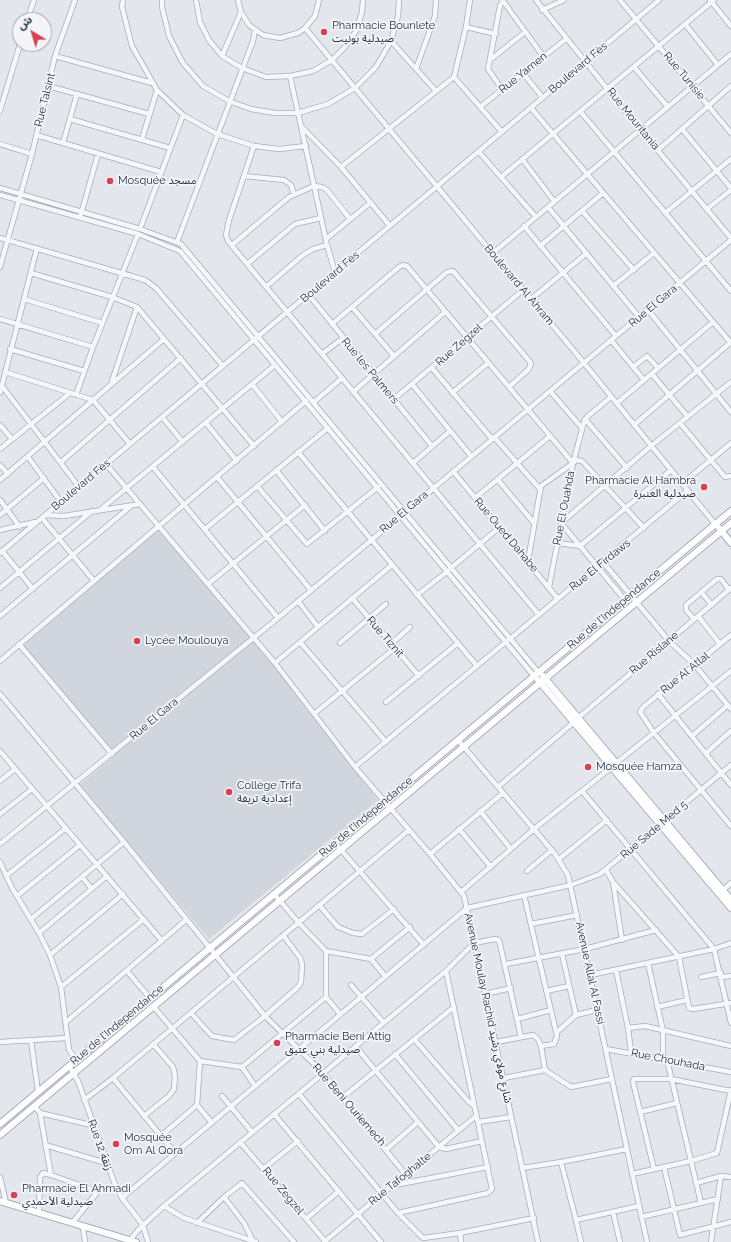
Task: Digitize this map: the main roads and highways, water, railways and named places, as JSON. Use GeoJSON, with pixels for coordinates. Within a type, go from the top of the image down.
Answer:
{"type":"FeatureCollection","features":[{"type":"Feature","properties":{"kind":"main road","name":"Rue de l'Independance"},"geometry":{"type":"LineString","coordinates":[[0,1124],[731,511]]}},
{"type":"Feature","properties":{"kind":"main road","name":"Rue de l'Independance"},"geometry":{"type":"LineString","coordinates":[[0,1135],[214,954],[731,523]]}},
{"type":"Feature","properties":{"kind":"main road","name":"Boulevard Al Ahram"},"geometry":{"type":"LineString","coordinates":[[715,524],[731,543]]}},
{"type":"Feature","properties":{"kind":"main road"},"geometry":{"type":"LineString","coordinates":[[536,674],[662,822],[731,908]]}},
{"type":"Feature","properties":{"kind":"main road"},"geometry":{"type":"LineString","coordinates":[[662,822],[731,900]]}},
{"type":"Feature","properties":{"kind":"main road"},"geometry":{"type":"LineString","coordinates":[[3,1202],[133,1241]]}},
{"type":"Feature","properties":{"kind":"place","name":"Pharmacie Bounlete صيدلية بونيت"},"geometry":{"type":"Point","coordinates":[324,32]}},
{"type":"Feature","properties":{"kind":"place","name":"Mosquée مسجد"},"geometry":{"type":"Point","coordinates":[110,181]}},
{"type":"Feature","properties":{"kind":"place","name":"Pharmacie Al Hambra صيدلية العنبرة"},"geometry":{"type":"Point","coordinates":[704,487]}},
{"type":"Feature","properties":{"kind":"place","name":"Lycée Moulouya"},"geometry":{"type":"Point","coordinates":[137,641]}},
{"type":"Feature","properties":{"kind":"place","name":"Mosquée Hamza"},"geometry":{"type":"Point","coordinates":[588,767]}},
{"type":"Feature","properties":{"kind":"place","name":"Collège Trifa إعدادية تريفة"},"geometry":{"type":"Point","coordinates":[229,792]}},
{"type":"Feature","properties":{"kind":"place","name":"Pharmacie Beni Attig صيدلية بني عتيق"},"geometry":{"type":"Point","coordinates":[277,1043]}},
{"type":"Feature","properties":{"kind":"place","name":"Mosquée Om Al Qora"},"geometry":{"type":"Point","coordinates":[116,1144]}},
{"type":"Feature","properties":{"kind":"place","name":"Pharmacie El Ahmadi صيدلية الأحمدي"},"geometry":{"type":"Point","coordinates":[14,1195]}}]}
